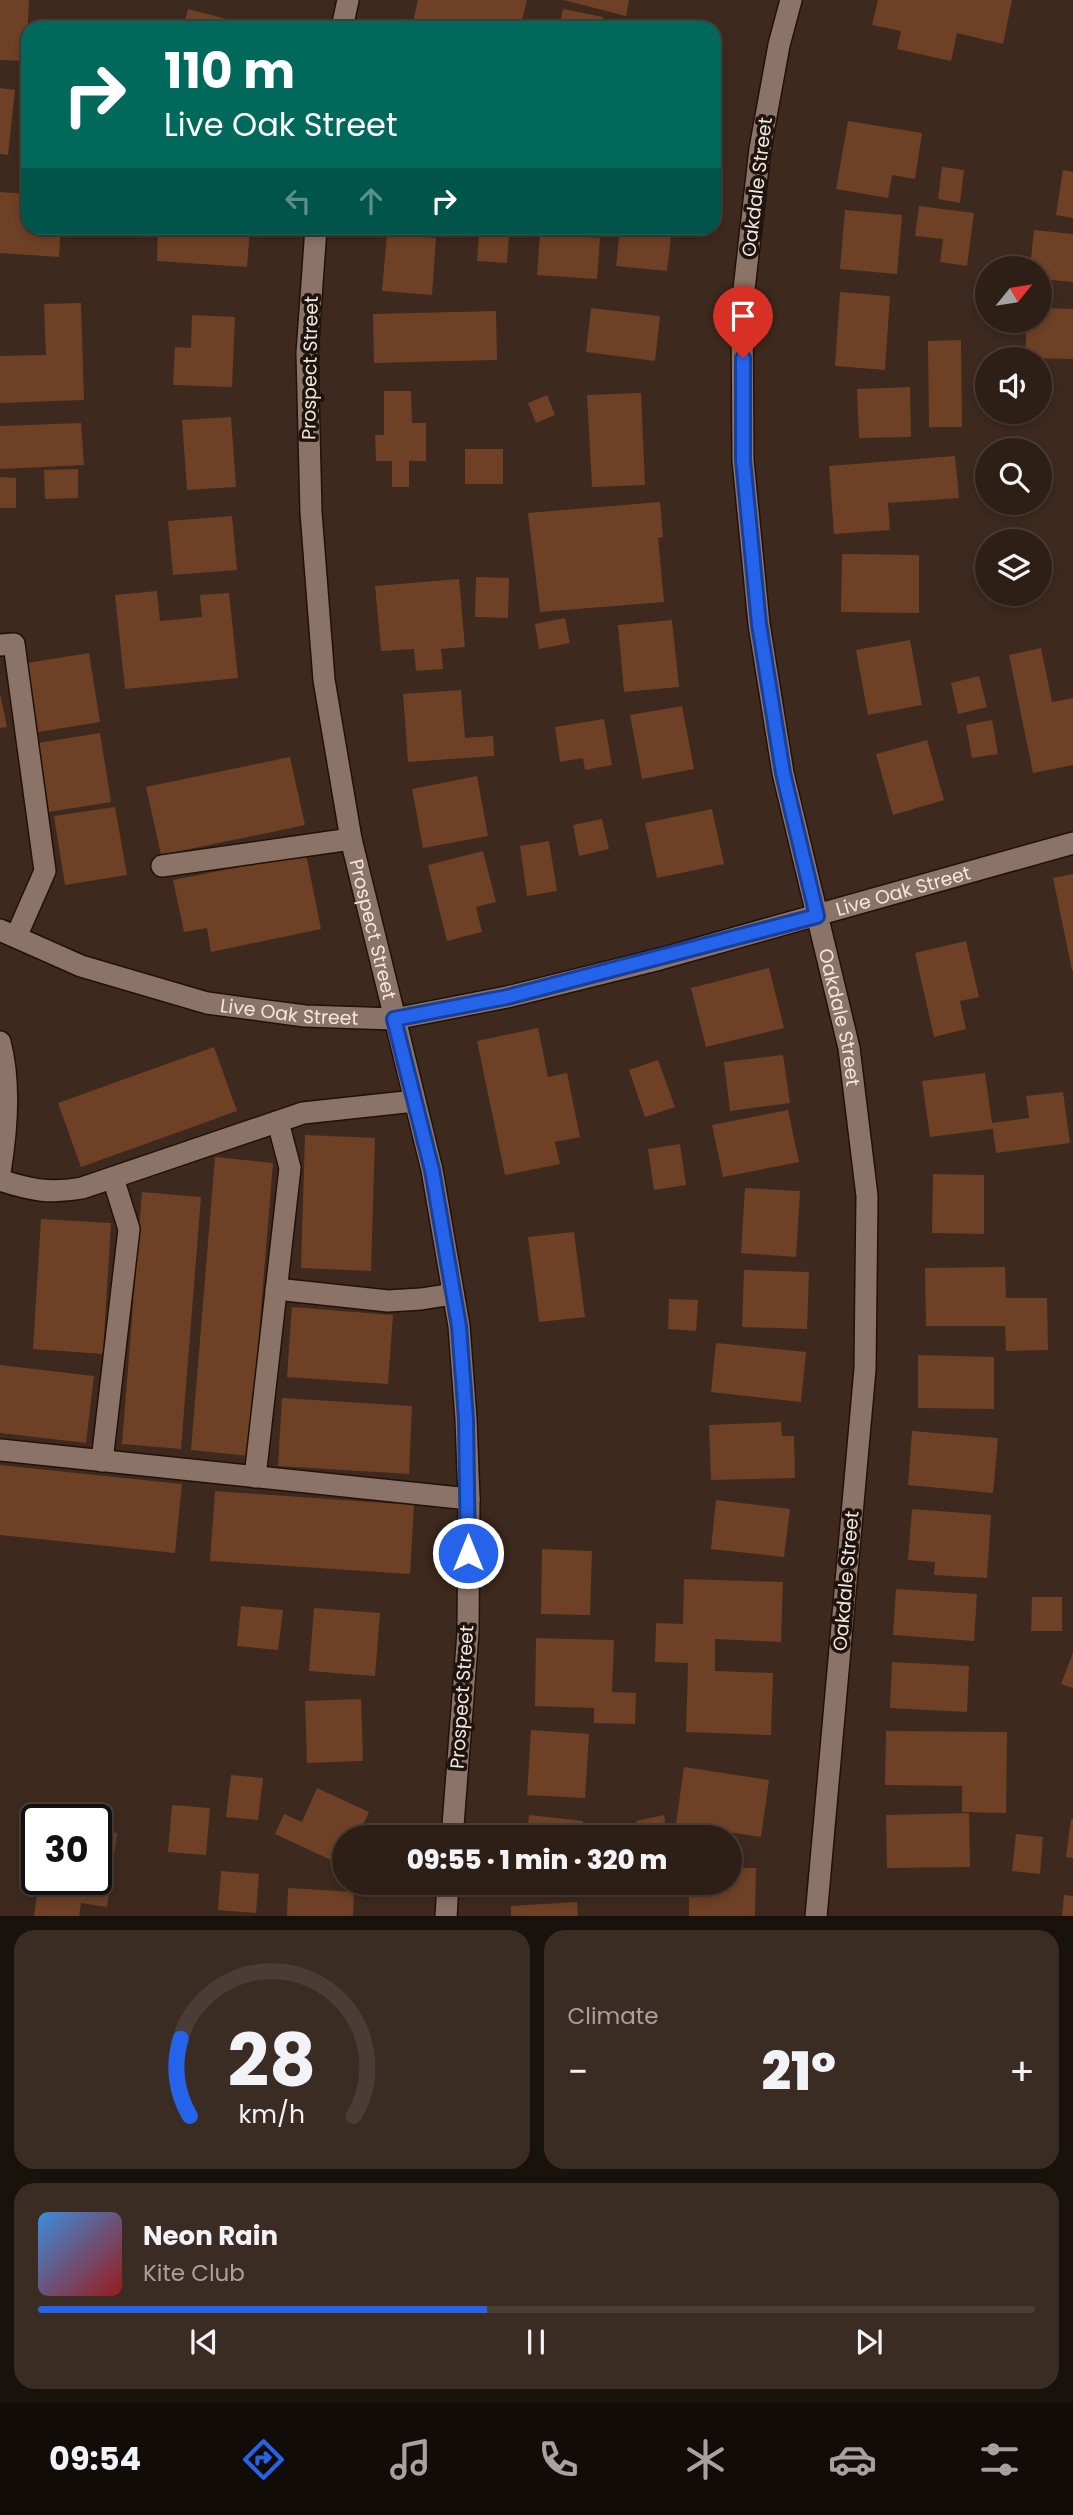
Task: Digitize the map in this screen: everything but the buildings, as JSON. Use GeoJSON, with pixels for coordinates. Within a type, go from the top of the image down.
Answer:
{"type":"FeatureCollection","features":[{"type":"Feature","properties":{"kind":"street"},"geometry":{"type":"LineString","coordinates":[[344,21],[348,0]]}},
{"type":"Feature","properties":{"kind":"street","name":"Oakdale Street"},"geometry":{"type":"LineString","coordinates":[[791,0],[779,45],[760,149],[743,307],[743,460],[759,624],[783,773],[849,1048],[867,1196],[865,1370],[816,1916]]}},
{"type":"Feature","properties":{"kind":"street","name":"Prospect Street"},"geometry":{"type":"LineString","coordinates":[[315,235],[307,352],[310,512],[324,680],[351,839],[432,1170],[459,1326],[469,1499],[468,1632],[453,1825]]}},
{"type":"Feature","properties":{"kind":"street"},"geometry":{"type":"LineString","coordinates":[[0,645],[14,644],[45,871],[8,933]]}},
{"type":"Feature","properties":{"kind":"street"},"geometry":{"type":"LineString","coordinates":[[162,866],[351,839]]}},
{"type":"Feature","properties":{"kind":"street","name":"Live Oak Street"},"geometry":{"type":"LineString","coordinates":[[8,933],[81,966],[207,1003],[305,1016],[394,1019],[507,997],[817,916],[1073,843]]}},
{"type":"Feature","properties":{"kind":"street"},"geometry":{"type":"LineString","coordinates":[[0,1042],[7,1095],[0,1172]]}},
{"type":"Feature","properties":{"kind":"street"},"geometry":{"type":"LineString","coordinates":[[0,1180],[32,1190],[59,1193],[113,1178],[303,1113],[415,1101]]}},
{"type":"Feature","properties":{"kind":"street"},"geometry":{"type":"LineString","coordinates":[[255,1477],[290,1168],[278,1122]]}},
{"type":"Feature","properties":{"kind":"street"},"geometry":{"type":"LineString","coordinates":[[102,1461],[129,1229],[113,1178]]}},
{"type":"Feature","properties":{"kind":"street"},"geometry":{"type":"LineString","coordinates":[[276,1289],[388,1301],[453,1294]]}},
{"type":"Feature","properties":{"kind":"street"},"geometry":{"type":"LineString","coordinates":[[0,1450],[469,1499]]}},
{"type":"Feature","properties":{"kind":"street"},"geometry":{"type":"LineString","coordinates":[[446,1916],[447,1895]]}},
{"type":"Feature","properties":{"kind":"route"},"geometry":{"type":"LineString","coordinates":[[468,1553],[466,1419],[459,1326],[432,1170],[394,1019],[507,997],[817,916],[783,773],[759,624],[743,460],[743,358]]}}]}
